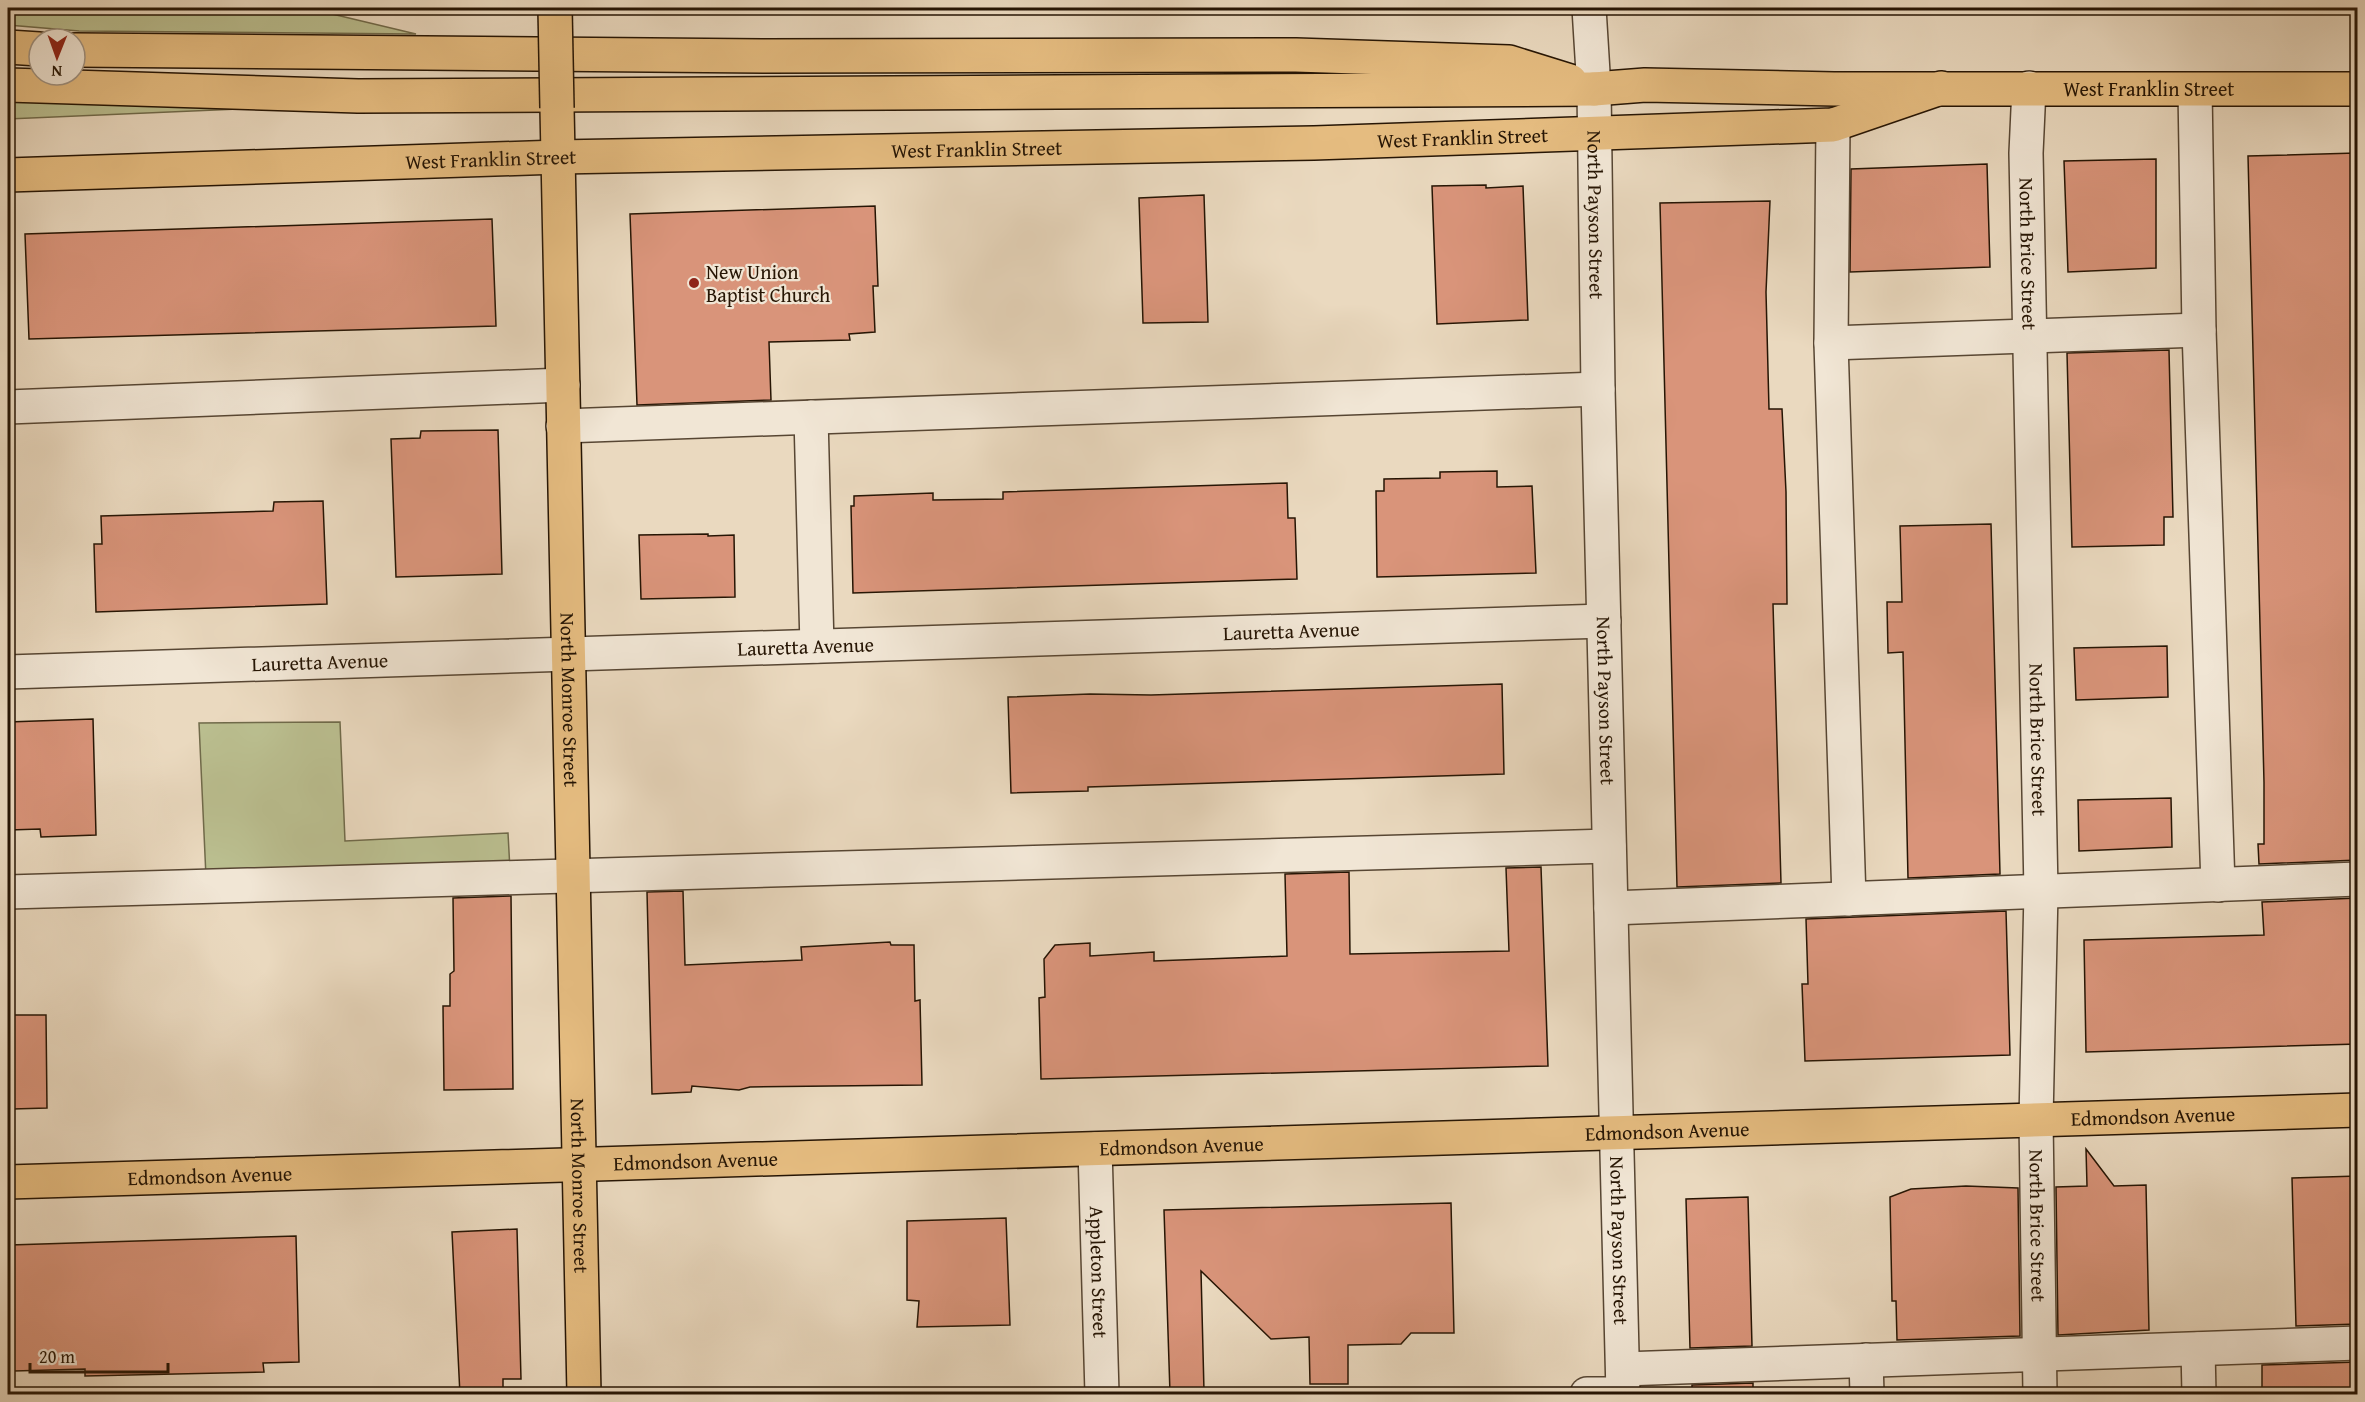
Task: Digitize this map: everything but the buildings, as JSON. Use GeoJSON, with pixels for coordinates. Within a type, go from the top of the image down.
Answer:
{"type":"FeatureCollection","features":[{"type":"Feature","properties":{"kind":"main road","name":"North Monroe Street"},"geometry":{"type":"LineString","coordinates":[[555,8],[584,1395]]}},
{"type":"Feature","properties":{"kind":"main road"},"geometry":{"type":"LineString","coordinates":[[8,47],[27,48]]}},
{"type":"Feature","properties":{"kind":"main road"},"geometry":{"type":"LineString","coordinates":[[87,50],[751,56],[1296,55],[1509,62],[1594,89]]}},
{"type":"Feature","properties":{"kind":"main road","name":"West Franklin Street"},"geometry":{"type":"LineString","coordinates":[[8,85],[358,96],[1594,89],[1645,85],[2195,90],[2358,89]]}},
{"type":"Feature","properties":{"kind":"main road","name":"West Franklin Street"},"geometry":{"type":"LineString","coordinates":[[8,175],[558,157],[1314,143],[1833,125],[1941,88]]}},
{"type":"Feature","properties":{"kind":"main road","name":"Edmondson Avenue"},"geometry":{"type":"LineString","coordinates":[[8,1182],[2358,1110]]}},
{"type":"Feature","properties":{"kind":"street","name":"North Payson Street"},"geometry":{"type":"LineString","coordinates":[[1589,8],[1594,89],[1598,389],[1623,1386]]}},
{"type":"Feature","properties":{"kind":"street","name":"North Brice Street"},"geometry":{"type":"LineString","coordinates":[[2029,88],[2026,153],[2041,891],[2036,1120],[2040,1395]]}},
{"type":"Feature","properties":{"kind":"street"},"geometry":{"type":"LineString","coordinates":[[2195,90],[2199,330],[2218,885]]}},
{"type":"Feature","properties":{"kind":"street"},"geometry":{"type":"LineString","coordinates":[[1833,125],[1831,343],[1849,899]]}},
{"type":"Feature","properties":{"kind":"street"},"geometry":{"type":"LineString","coordinates":[[1831,343],[2199,330]]}},
{"type":"Feature","properties":{"kind":"street"},"geometry":{"type":"LineString","coordinates":[[8,407],[563,385]]}},
{"type":"Feature","properties":{"kind":"street"},"geometry":{"type":"LineString","coordinates":[[563,426],[1598,389]]}},
{"type":"Feature","properties":{"kind":"street"},"geometry":{"type":"LineString","coordinates":[[811,417],[818,646]]}},
{"type":"Feature","properties":{"kind":"street","name":"Lauretta Avenue"},"geometry":{"type":"LineString","coordinates":[[8,672],[1604,621]]}},
{"type":"Feature","properties":{"kind":"street"},"geometry":{"type":"LineString","coordinates":[[8,892],[1609,846]]}},
{"type":"Feature","properties":{"kind":"street"},"geometry":{"type":"LineString","coordinates":[[1611,908],[2358,879]]}},
{"type":"Feature","properties":{"kind":"street","name":"Appleton Street"},"geometry":{"type":"LineString","coordinates":[[1095,1149],[1102,1395]]}},
{"type":"Feature","properties":{"kind":"street"},"geometry":{"type":"LineString","coordinates":[[1587,1395],[1623,1386],[1866,1360],[2358,1343]]}},
{"type":"Feature","properties":{"kind":"street"},"geometry":{"type":"LineString","coordinates":[[2198,1349],[2199,1395]]}},
{"type":"Feature","properties":{"kind":"street"},"geometry":{"type":"LineString","coordinates":[[1866,1360],[1867,1395]]}},
{"type":"Feature","properties":{"kind":"green space"},"geometry":{"type":"Polygon","coordinates":[[[8,8],[307,8],[416,34],[87,31],[87,27],[8,25],[8,8]]]}},
{"type":"Feature","properties":{"kind":"green space"},"geometry":{"type":"Polygon","coordinates":[[[8,87],[474,99],[8,119],[8,87]]]}},
{"type":"Feature","properties":{"kind":"green space"},"geometry":{"type":"Polygon","coordinates":[[[340,722],[345,841],[508,833],[510,870],[206,877],[199,723],[340,722]]]}},
{"type":"Feature","properties":{"kind":"place","name":"New Union Baptist Church"},"geometry":{"type":"Point","coordinates":[694,283]}}]}
